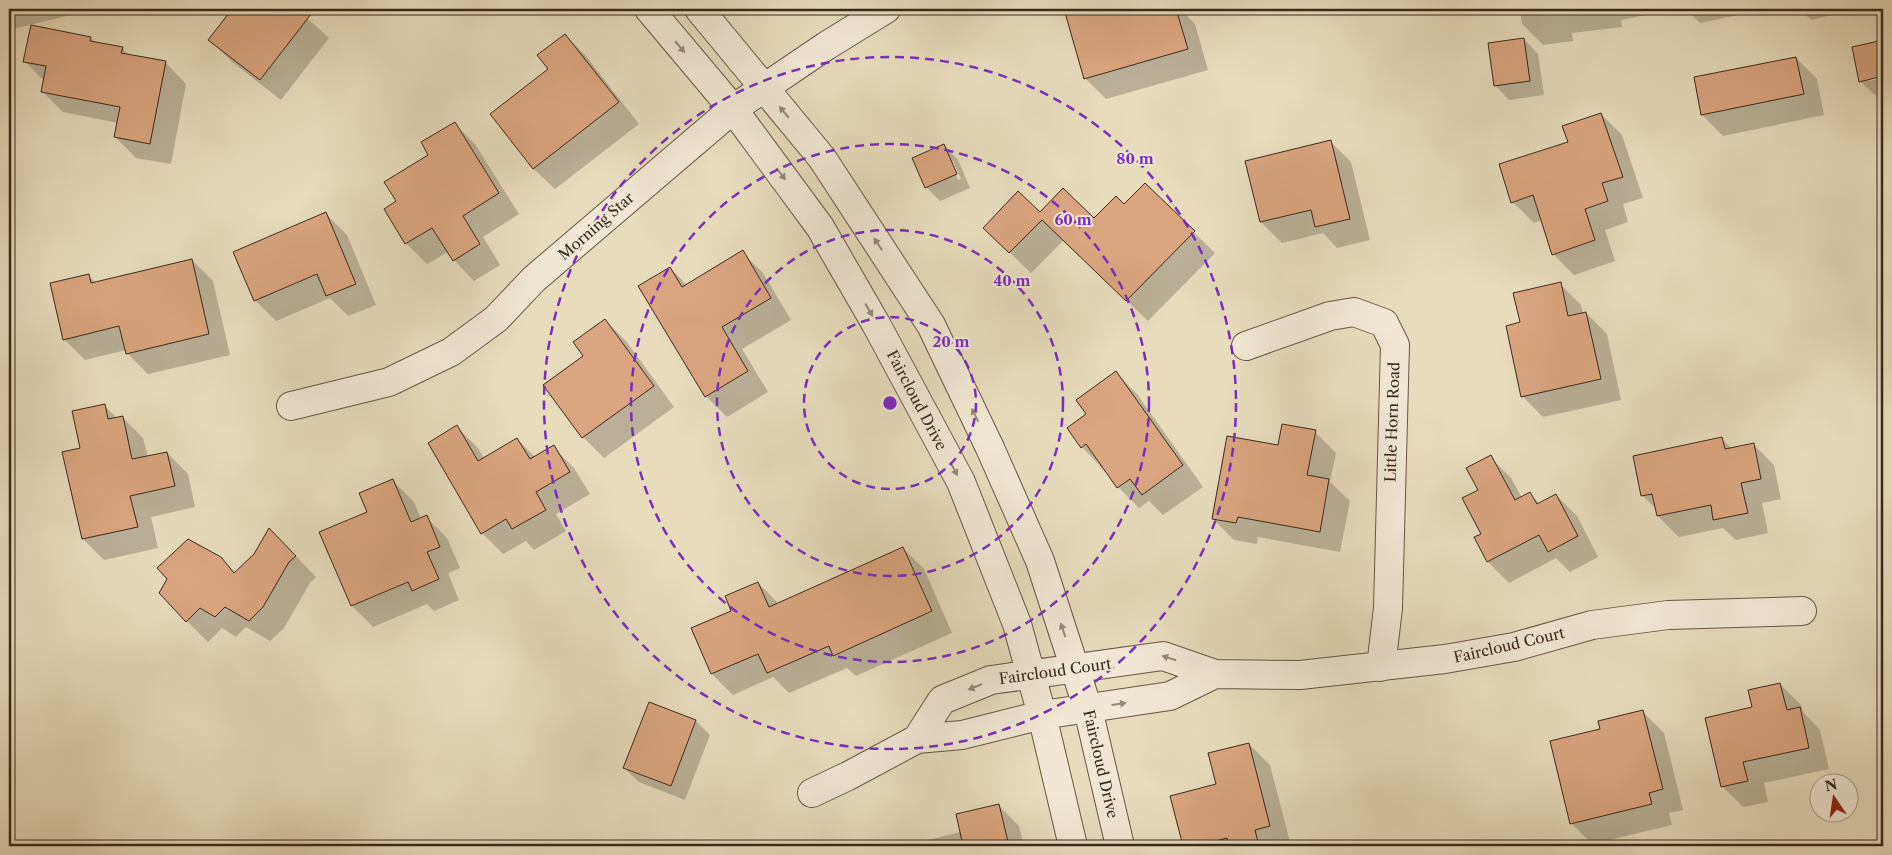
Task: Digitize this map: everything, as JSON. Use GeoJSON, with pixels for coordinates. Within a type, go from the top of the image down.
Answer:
{"type":"FeatureCollection","features":[{"type":"Feature","properties":{"kind":"street","name":"Faircloud Drive"},"geometry":{"type":"LineString","coordinates":[[649,9],[732,109],[820,227],[876,324],[961,482],[1017,624],[1042,715],[1073,846]]}},
{"type":"Feature","properties":{"kind":"street","name":"Faircloud Drive"},"geometry":{"type":"LineString","coordinates":[[699,9],[822,158],[931,324],[990,448],[1040,561],[1088,709],[1120,846]]}},
{"type":"Feature","properties":{"kind":"street","name":"Morning Star"},"geometry":{"type":"LineString","coordinates":[[291,406],[390,382],[451,352],[496,319],[534,279],[732,109],[826,46],[886,9]]}},
{"type":"Feature","properties":{"kind":"street","name":"Little Horn Road"},"geometry":{"type":"LineString","coordinates":[[1246,346],[1330,316],[1354,312],[1384,323],[1395,345],[1388,608],[1381,667]]}},
{"type":"Feature","properties":{"kind":"street","name":"Faircloud Court"},"geometry":{"type":"LineString","coordinates":[[917,739],[942,700],[991,680],[1162,656],[1215,674],[1300,675],[1445,659],[1514,647],[1592,625],[1668,614],[1802,611]]}},
{"type":"Feature","properties":{"kind":"street","name":"Faircloud Court"},"geometry":{"type":"LineString","coordinates":[[812,792],[848,776],[917,739],[962,735],[1042,715],[1170,696],[1215,674]]}},
{"type":"Feature","properties":{"kind":"building"},"geometry":{"type":"Polygon","coordinates":[[[232,9],[315,9],[260,80],[208,40],[232,9]]]}},
{"type":"Feature","properties":{"kind":"building"},"geometry":{"type":"Polygon","coordinates":[[[1064,9],[1176,9],[1188,49],[1084,79],[1064,9]]]}},
{"type":"Feature","properties":{"kind":"building"},"geometry":{"type":"Polygon","coordinates":[[[31,25],[91,37],[90,41],[123,47],[121,53],[166,61],[150,144],[114,137],[120,107],[41,92],[46,66],[23,62],[31,25]]]}},
{"type":"Feature","properties":{"kind":"building"},"geometry":{"type":"Polygon","coordinates":[[[565,34],[619,102],[533,169],[490,114],[548,69],[537,55],[565,34]]]}},
{"type":"Feature","properties":{"kind":"building"},"geometry":{"type":"Polygon","coordinates":[[[1524,38],[1530,81],[1494,86],[1488,43],[1524,38]]]}},
{"type":"Feature","properties":{"kind":"building"},"geometry":{"type":"Polygon","coordinates":[[[1883,40],[1883,76],[1859,82],[1852,47],[1883,40]]]}},
{"type":"Feature","properties":{"kind":"building"},"geometry":{"type":"Polygon","coordinates":[[[1796,57],[1804,94],[1701,115],[1694,77],[1796,57]]]}},
{"type":"Feature","properties":{"kind":"building"},"geometry":{"type":"Polygon","coordinates":[[[1601,113],[1623,177],[1602,183],[1608,201],[1585,209],[1595,240],[1552,255],[1533,195],[1511,203],[1499,164],[1568,142],[1562,126],[1601,113]]]}},
{"type":"Feature","properties":{"kind":"building"},"geometry":{"type":"Polygon","coordinates":[[[455,122],[499,193],[463,216],[480,244],[453,261],[432,228],[405,244],[384,209],[396,201],[384,182],[428,155],[421,142],[455,122]]]}},
{"type":"Feature","properties":{"kind":"building"},"geometry":{"type":"Polygon","coordinates":[[[1331,140],[1350,219],[1315,227],[1311,210],[1260,222],[1245,161],[1331,140]]]}},
{"type":"Feature","properties":{"kind":"building"},"geometry":{"type":"Polygon","coordinates":[[[944,144],[957,174],[925,188],[912,158],[944,144]]]}},
{"type":"Feature","properties":{"kind":"building"},"geometry":{"type":"Polygon","coordinates":[[[1145,183],[1195,231],[1126,301],[1042,220],[1009,253],[983,228],[1018,191],[1040,212],[1063,188],[1094,218],[1116,196],[1124,204],[1145,183]]]}},
{"type":"Feature","properties":{"kind":"building"},"geometry":{"type":"Polygon","coordinates":[[[326,212],[356,284],[326,296],[317,274],[254,301],[233,252],[326,212]]]}},
{"type":"Feature","properties":{"kind":"building"},"geometry":{"type":"Polygon","coordinates":[[[743,250],[771,298],[722,327],[748,371],[705,397],[638,286],[670,267],[682,287],[743,250]]]}},
{"type":"Feature","properties":{"kind":"building"},"geometry":{"type":"Polygon","coordinates":[[[192,259],[209,334],[126,354],[119,326],[63,340],[50,283],[89,274],[91,283],[192,259]]]}},
{"type":"Feature","properties":{"kind":"building"},"geometry":{"type":"Polygon","coordinates":[[[1561,282],[1568,316],[1586,312],[1601,379],[1521,397],[1506,326],[1520,322],[1513,293],[1561,282]]]}},
{"type":"Feature","properties":{"kind":"building"},"geometry":{"type":"Polygon","coordinates":[[[605,319],[654,386],[582,438],[543,385],[583,356],[573,342],[605,319]]]}},
{"type":"Feature","properties":{"kind":"building"},"geometry":{"type":"Polygon","coordinates":[[[1116,371],[1183,465],[1142,495],[1130,479],[1117,488],[1086,444],[1081,448],[1067,428],[1086,414],[1076,400],[1116,371]]]}},
{"type":"Feature","properties":{"kind":"building"},"geometry":{"type":"Polygon","coordinates":[[[105,404],[108,419],[123,416],[132,459],[167,452],[175,486],[130,496],[138,527],[82,539],[62,452],[80,448],[72,411],[105,404]]]}},
{"type":"Feature","properties":{"kind":"building"},"geometry":{"type":"Polygon","coordinates":[[[1282,424],[1316,430],[1307,475],[1329,479],[1320,532],[1238,517],[1236,523],[1212,519],[1227,436],[1278,445],[1282,424]]]}},
{"type":"Feature","properties":{"kind":"building"},"geometry":{"type":"Polygon","coordinates":[[[457,425],[478,461],[517,438],[530,459],[554,445],[570,472],[536,492],[546,510],[512,529],[506,519],[481,534],[428,443],[457,425]]]}},
{"type":"Feature","properties":{"kind":"building"},"geometry":{"type":"Polygon","coordinates":[[[1722,437],[1725,449],[1754,443],[1761,479],[1741,483],[1748,513],[1713,520],[1711,505],[1657,516],[1652,494],[1641,496],[1633,456],[1722,437]]]}},
{"type":"Feature","properties":{"kind":"building"},"geometry":{"type":"Polygon","coordinates":[[[1491,455],[1515,500],[1530,492],[1537,504],[1556,494],[1578,536],[1548,552],[1539,535],[1487,562],[1474,537],[1481,534],[1462,498],[1478,490],[1466,468],[1491,455]]]}},
{"type":"Feature","properties":{"kind":"building"},"geometry":{"type":"Polygon","coordinates":[[[393,479],[411,522],[427,515],[440,547],[427,552],[439,579],[412,591],[408,582],[351,606],[319,532],[367,512],[359,493],[393,479]]]}},
{"type":"Feature","properties":{"kind":"building"},"geometry":{"type":"Polygon","coordinates":[[[269,528],[296,556],[289,562],[263,607],[249,621],[225,607],[215,617],[200,608],[186,622],[159,593],[167,579],[157,568],[188,539],[221,557],[234,573],[254,554],[269,528]]]}},
{"type":"Feature","properties":{"kind":"building"},"geometry":{"type":"Polygon","coordinates":[[[903,547],[932,611],[833,656],[829,646],[767,673],[758,654],[711,674],[691,628],[731,611],[725,596],[758,582],[769,607],[903,547]]]}},
{"type":"Feature","properties":{"kind":"building"},"geometry":{"type":"Polygon","coordinates":[[[1780,683],[1787,710],[1800,707],[1809,748],[1743,762],[1748,781],[1721,787],[1705,718],[1752,707],[1748,690],[1780,683]]]}},
{"type":"Feature","properties":{"kind":"building"},"geometry":{"type":"Polygon","coordinates":[[[649,702],[696,720],[671,786],[623,768],[649,702]]]}},
{"type":"Feature","properties":{"kind":"building"},"geometry":{"type":"Polygon","coordinates":[[[1643,710],[1663,789],[1649,793],[1652,804],[1570,824],[1550,741],[1600,729],[1598,721],[1643,710]]]}},
{"type":"Feature","properties":{"kind":"building"},"geometry":{"type":"Polygon","coordinates":[[[1249,743],[1270,826],[1255,830],[1259,846],[1229,846],[1227,838],[1196,846],[1183,846],[1170,796],[1216,784],[1208,753],[1249,743]]]}},
{"type":"Feature","properties":{"kind":"building"},"geometry":{"type":"Polygon","coordinates":[[[999,804],[1009,846],[963,846],[956,814],[999,804]]]}}]}
